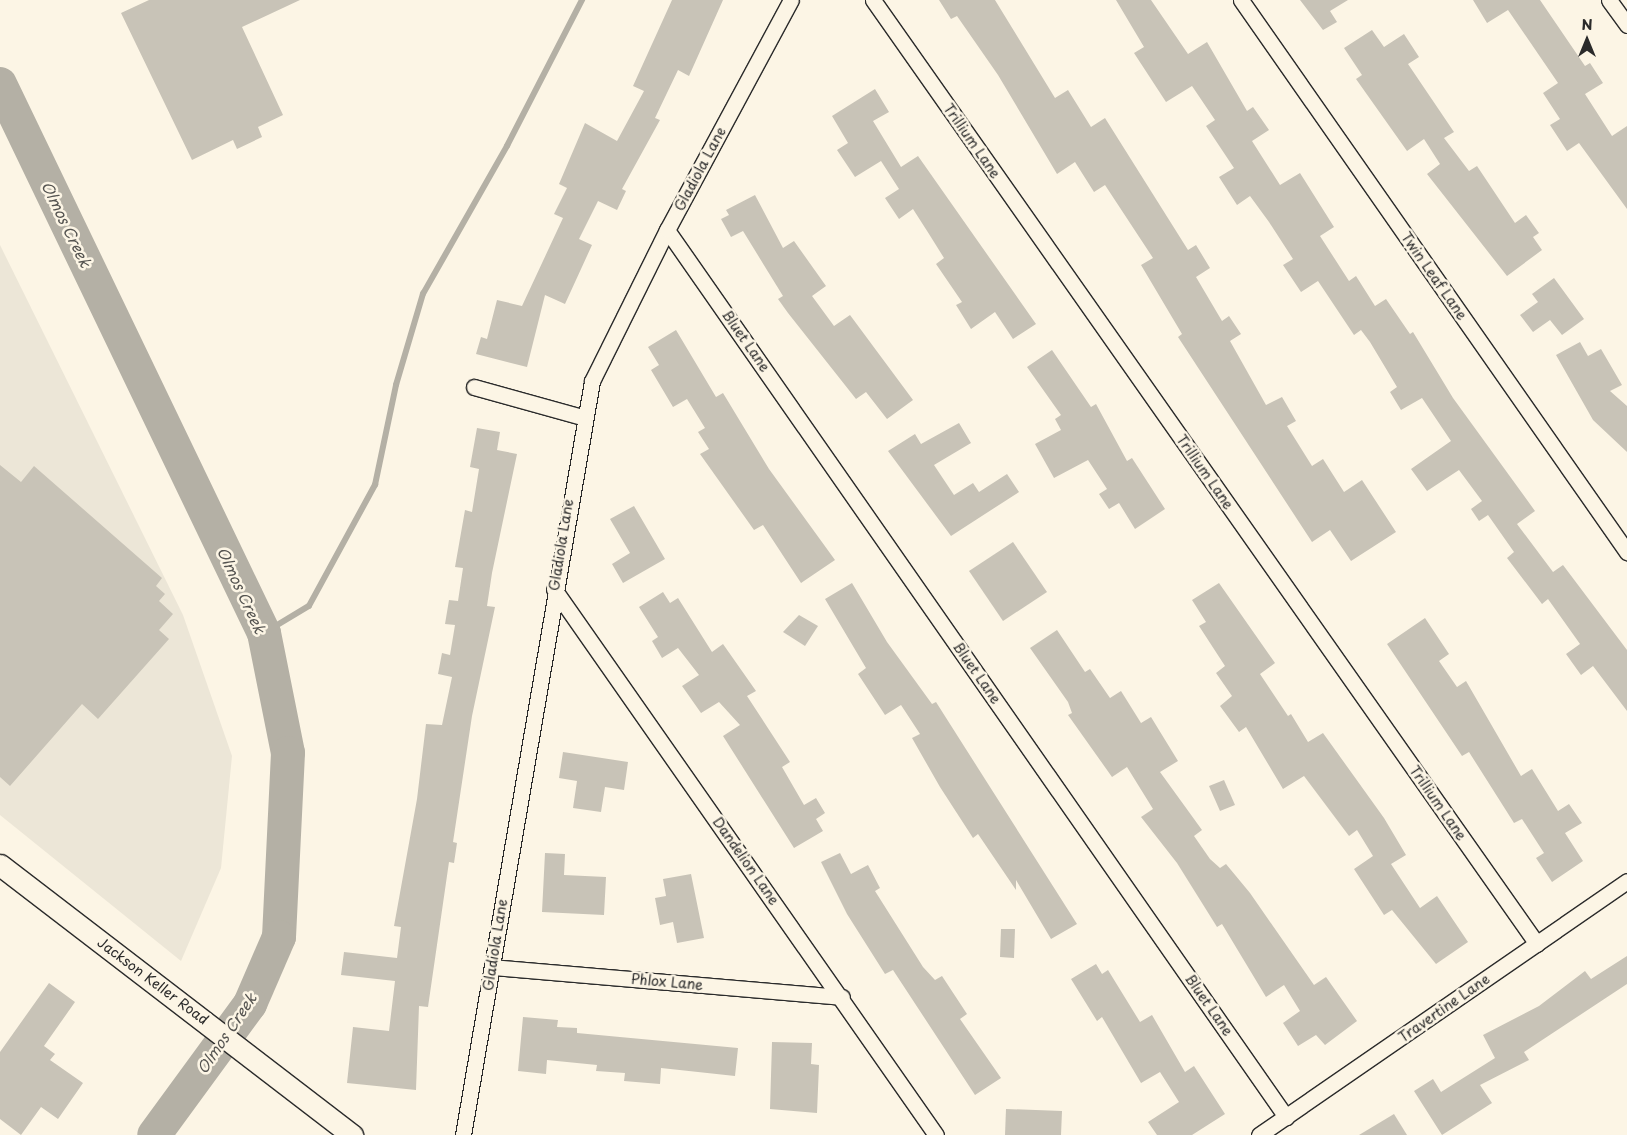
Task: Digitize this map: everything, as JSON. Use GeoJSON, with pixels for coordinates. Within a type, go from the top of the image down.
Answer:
{"type":"FeatureCollection","features":[{"type":"Feature","properties":{"kind":"main road","name":"Jackson Keller Road"},"geometry":{"type":"LineString","coordinates":[[0,865],[352,1135]]}},
{"type":"Feature","properties":{"kind":"street","name":"Gladiola Lane"},"geometry":{"type":"LineString","coordinates":[[463,1135],[582,417],[602,354],[792,0]]}},
{"type":"Feature","properties":{"kind":"street","name":"Trillium Lane"},"geometry":{"type":"LineString","coordinates":[[873,0],[1537,944]]}},
{"type":"Feature","properties":{"kind":"street","name":"Twin Leaf Lane"},"geometry":{"type":"LineString","coordinates":[[1241,0],[1627,552]]}},
{"type":"Feature","properties":{"kind":"street"},"geometry":{"type":"LineString","coordinates":[[1609,0],[1627,25]]}},
{"type":"Feature","properties":{"kind":"street","name":"Bluet Lane"},"geometry":{"type":"LineString","coordinates":[[667,230],[1286,1117]]}},
{"type":"Feature","properties":{"kind":"street"},"geometry":{"type":"LineString","coordinates":[[474,387],[582,417]]}},
{"type":"Feature","properties":{"kind":"street","name":"Dandelion Lane"},"geometry":{"type":"LineString","coordinates":[[554,589],[842,997],[936,1135]]}},
{"type":"Feature","properties":{"kind":"street","name":"Travertine Lane"},"geometry":{"type":"LineString","coordinates":[[1259,1135],[1627,880]]}},
{"type":"Feature","properties":{"kind":"street","name":"Phlox Lane"},"geometry":{"type":"LineString","coordinates":[[492,967],[842,997]]}},
{"type":"Feature","properties":{"kind":"shaded area"},"geometry":{"type":"Polygon","coordinates":[[[0,245],[183,615],[232,756],[221,868],[181,961],[0,815],[0,245]]]}},
{"type":"Feature","properties":{"kind":"building"},"geometry":{"type":"Polygon","coordinates":[[[149,0],[300,0],[242,27],[283,115],[258,127],[262,137],[237,149],[233,140],[192,160],[121,13],[149,0]]]}},
{"type":"Feature","properties":{"kind":"building"},"geometry":{"type":"Polygon","coordinates":[[[672,0],[723,0],[689,76],[678,70],[655,118],[660,120],[622,189],[626,191],[617,210],[598,201],[579,239],[592,245],[565,304],[545,295],[527,367],[476,354],[481,337],[487,339],[497,300],[522,306],[563,218],[554,214],[567,188],[559,184],[585,123],[617,141],[644,91],[633,86],[672,0]]]}},
{"type":"Feature","properties":{"kind":"building"},"geometry":{"type":"Polygon","coordinates":[[[939,0],[995,0],[1055,98],[1068,90],[1091,127],[1105,118],[1188,250],[1196,245],[1210,268],[1196,277],[1222,321],[1229,316],[1241,334],[1230,341],[1266,405],[1282,397],[1296,421],[1287,426],[1312,466],[1323,459],[1344,492],[1362,480],[1396,532],[1351,561],[1330,530],[1312,542],[1178,337],[1182,334],[1141,265],[1153,258],[1105,185],[1094,192],[1075,162],[1057,174],[998,75],[957,16],[951,19],[939,0]]]}},
{"type":"Feature","properties":{"kind":"building"},"geometry":{"type":"Polygon","coordinates":[[[1116,0],[1151,0],[1188,54],[1207,42],[1247,111],[1253,107],[1269,130],[1252,141],[1280,185],[1300,173],[1334,227],[1320,236],[1349,281],[1356,276],[1375,306],[1386,299],[1410,334],[1413,332],[1453,398],[1535,511],[1517,524],[1553,572],[1563,565],[1627,650],[1627,711],[1593,666],[1581,675],[1566,654],[1580,644],[1548,599],[1542,604],[1507,558],[1514,552],[1488,515],[1479,521],[1471,509],[1482,501],[1459,470],[1427,491],[1411,469],[1451,441],[1422,398],[1401,410],[1390,392],[1397,387],[1370,342],[1361,330],[1354,335],[1318,281],[1301,292],[1283,265],[1293,259],[1269,222],[1250,196],[1237,205],[1219,177],[1234,168],[1206,126],[1215,120],[1192,86],[1166,102],[1134,53],[1144,47],[1116,0]]]}},
{"type":"Feature","properties":{"kind":"building"},"geometry":{"type":"Polygon","coordinates":[[[1300,0],[1348,0],[1330,11],[1337,22],[1323,30],[1300,0]]]}},
{"type":"Feature","properties":{"kind":"building"},"geometry":{"type":"Polygon","coordinates":[[[1473,0],[1540,0],[1585,66],[1590,63],[1603,83],[1585,94],[1612,136],[1627,126],[1627,209],[1579,143],[1567,151],[1550,125],[1560,119],[1543,93],[1558,83],[1508,10],[1487,23],[1473,0]]]}},
{"type":"Feature","properties":{"kind":"building"},"geometry":{"type":"Polygon","coordinates":[[[1372,30],[1384,47],[1404,34],[1419,57],[1408,64],[1454,132],[1444,138],[1469,171],[1477,166],[1515,223],[1526,215],[1539,233],[1533,237],[1542,250],[1507,276],[1427,174],[1440,164],[1424,139],[1407,151],[1356,79],[1362,75],[1344,48],[1372,30]]]}},
{"type":"Feature","properties":{"kind":"building"},"geometry":{"type":"Polygon","coordinates":[[[875,89],[889,112],[873,121],[901,167],[918,156],[1036,324],[1013,339],[995,312],[971,329],[956,305],[962,302],[936,264],[944,258],[913,209],[899,219],[885,198],[899,189],[881,161],[855,177],[837,150],[848,143],[832,116],[875,89]]]}},
{"type":"Feature","properties":{"kind":"building"},"geometry":{"type":"Polygon","coordinates":[[[755,195],[783,248],[794,241],[826,286],[812,296],[834,326],[850,315],[913,400],[887,419],[866,392],[856,399],[788,313],[778,299],[783,296],[743,231],[731,237],[721,219],[729,215],[726,210],[755,195]]]}},
{"type":"Feature","properties":{"kind":"building"},"geometry":{"type":"Polygon","coordinates":[[[1554,278],[1584,319],[1562,335],[1550,320],[1533,332],[1520,315],[1538,302],[1532,294],[1554,278]]]}},
{"type":"Feature","properties":{"kind":"building"},"geometry":{"type":"Polygon","coordinates":[[[676,330],[716,397],[723,393],[769,469],[835,560],[801,583],[763,525],[754,530],[700,454],[709,449],[698,432],[705,428],[687,399],[673,407],[651,370],[659,365],[648,347],[676,330]]]}},
{"type":"Feature","properties":{"kind":"building"},"geometry":{"type":"Polygon","coordinates":[[[1580,342],[1588,356],[1601,349],[1622,385],[1610,391],[1627,406],[1627,452],[1593,420],[1556,355],[1580,342]]]}},
{"type":"Feature","properties":{"kind":"building"},"geometry":{"type":"Polygon","coordinates":[[[1052,350],[1091,407],[1096,404],[1127,461],[1132,458],[1165,509],[1135,529],[1119,503],[1109,509],[1099,494],[1107,489],[1088,460],[1054,478],[1035,444],[1061,430],[1055,419],[1061,415],[1027,367],[1052,350]]]}},
{"type":"Feature","properties":{"kind":"building"},"geometry":{"type":"Polygon","coordinates":[[[959,423],[971,443],[934,465],[954,495],[973,483],[979,492],[1007,474],[1019,492],[951,536],[888,451],[915,434],[921,444],[959,423]]]}},
{"type":"Feature","properties":{"kind":"building"},"geometry":{"type":"Polygon","coordinates":[[[477,428],[500,432],[497,450],[517,454],[492,573],[487,606],[495,607],[472,716],[453,842],[457,843],[454,863],[449,862],[428,1007],[419,1006],[416,1090],[347,1083],[353,1027],[389,1031],[395,981],[341,975],[344,952],[397,958],[401,927],[394,926],[417,799],[426,724],[442,725],[452,677],[438,674],[442,653],[450,655],[455,625],[445,624],[449,600],[458,601],[463,568],[455,567],[465,510],[472,512],[479,469],[470,467],[477,428]]]}},
{"type":"Feature","properties":{"kind":"building"},"geometry":{"type":"Polygon","coordinates":[[[0,465],[21,482],[34,466],[162,578],[156,586],[165,594],[159,601],[173,614],[159,630],[169,639],[98,719],[82,704],[10,786],[0,777],[0,465]]]}},
{"type":"Feature","properties":{"kind":"building"},"geometry":{"type":"Polygon","coordinates":[[[634,506],[665,559],[623,583],[612,564],[630,553],[610,519],[634,506]]]}},
{"type":"Feature","properties":{"kind":"building"},"geometry":{"type":"Polygon","coordinates":[[[1013,542],[1047,592],[1003,621],[969,571],[1013,542]]]}},
{"type":"Feature","properties":{"kind":"building"},"geometry":{"type":"Polygon","coordinates":[[[852,583],[887,642],[932,704],[936,702],[1077,924],[1051,939],[1016,880],[1016,890],[978,834],[973,838],[940,787],[912,738],[920,734],[901,705],[885,715],[858,674],[866,668],[825,599],[852,583]]]}},
{"type":"Feature","properties":{"kind":"building"},"geometry":{"type":"Polygon","coordinates":[[[1219,583],[1275,663],[1260,674],[1288,716],[1291,714],[1308,742],[1323,733],[1384,818],[1406,855],[1391,864],[1420,908],[1437,896],[1468,942],[1436,964],[1392,910],[1384,915],[1354,869],[1373,856],[1357,830],[1349,836],[1304,776],[1283,789],[1246,727],[1239,732],[1220,706],[1232,696],[1216,673],[1225,666],[1199,626],[1206,622],[1192,600],[1219,583]]]}},
{"type":"Feature","properties":{"kind":"building"},"geometry":{"type":"Polygon","coordinates":[[[663,592],[670,603],[678,598],[712,652],[723,644],[756,691],[747,696],[790,762],[782,767],[804,805],[816,798],[825,813],[816,819],[823,831],[794,848],[723,736],[740,725],[719,702],[701,713],[682,686],[699,675],[678,648],[662,658],[652,641],[658,637],[639,607],[663,592]]]}},
{"type":"Feature","properties":{"kind":"building"},"geometry":{"type":"Polygon","coordinates":[[[799,615],[818,626],[805,646],[783,632],[799,615]]]}},
{"type":"Feature","properties":{"kind":"building"},"geometry":{"type":"Polygon","coordinates":[[[1425,618],[1449,654],[1439,661],[1457,687],[1466,681],[1521,776],[1532,769],[1558,811],[1569,804],[1582,823],[1565,833],[1583,861],[1552,882],[1536,858],[1544,853],[1522,819],[1514,823],[1469,752],[1462,756],[1387,644],[1425,618]]]}},
{"type":"Feature","properties":{"kind":"building"},"geometry":{"type":"Polygon","coordinates":[[[1057,630],[1085,672],[1090,669],[1110,698],[1121,691],[1141,723],[1151,717],[1178,761],[1160,772],[1202,830],[1194,836],[1210,859],[1220,868],[1226,864],[1250,893],[1314,985],[1326,977],[1357,1021],[1325,1045],[1316,1035],[1298,1046],[1283,1023],[1300,1011],[1284,985],[1266,997],[1222,924],[1217,927],[1177,863],[1141,817],[1153,809],[1127,767],[1112,777],[1068,715],[1072,713],[1068,702],[1030,648],[1057,630]]]}},
{"type":"Feature","properties":{"kind":"building"},"geometry":{"type":"Polygon","coordinates":[[[563,752],[628,762],[624,790],[605,787],[601,812],[573,808],[577,781],[559,778],[563,752]]]}},
{"type":"Feature","properties":{"kind":"building"},"geometry":{"type":"Polygon","coordinates":[[[1224,780],[1235,805],[1220,811],[1209,786],[1224,780]]]}},
{"type":"Feature","properties":{"kind":"building"},"geometry":{"type":"Polygon","coordinates":[[[545,853],[565,854],[564,875],[606,877],[604,915],[542,912],[545,853]]]}},
{"type":"Feature","properties":{"kind":"building"},"geometry":{"type":"Polygon","coordinates":[[[840,853],[851,874],[868,865],[880,888],[875,891],[923,967],[935,980],[942,976],[967,1014],[960,1019],[1001,1078],[975,1095],[893,970],[885,974],[847,914],[821,862],[840,853]]]}},
{"type":"Feature","properties":{"kind":"building"},"geometry":{"type":"Polygon","coordinates":[[[691,874],[704,938],[677,943],[673,922],[660,925],[655,898],[666,896],[663,879],[691,874]]]}},
{"type":"Feature","properties":{"kind":"building"},"geometry":{"type":"Polygon","coordinates":[[[1001,929],[1015,929],[1014,958],[1000,957],[1001,929]]]}},
{"type":"Feature","properties":{"kind":"building"},"geometry":{"type":"Polygon","coordinates":[[[1627,956],[1627,984],[1524,1052],[1529,1060],[1480,1085],[1492,1103],[1442,1135],[1414,1091],[1433,1079],[1441,1092],[1495,1058],[1483,1035],[1539,1006],[1585,971],[1591,979],[1627,956]]]}},
{"type":"Feature","properties":{"kind":"building"},"geometry":{"type":"Polygon","coordinates":[[[1096,964],[1102,974],[1108,970],[1140,1022],[1152,1015],[1185,1072],[1194,1066],[1225,1114],[1192,1135],[1157,1135],[1148,1122],[1179,1102],[1160,1072],[1141,1083],[1102,1017],[1097,1021],[1071,979],[1096,964]]]}},
{"type":"Feature","properties":{"kind":"building"},"geometry":{"type":"Polygon","coordinates":[[[49,983],[75,1002],[44,1046],[55,1054],[50,1060],[83,1083],[58,1119],[41,1107],[21,1135],[0,1119],[0,1052],[49,983]]]}},
{"type":"Feature","properties":{"kind":"building"},"geometry":{"type":"Polygon","coordinates":[[[523,1017],[558,1020],[557,1027],[577,1028],[577,1033],[738,1048],[735,1076],[661,1068],[660,1084],[624,1081],[625,1073],[596,1071],[597,1065],[547,1060],[546,1074],[518,1071],[523,1017]]]}},
{"type":"Feature","properties":{"kind":"building"},"geometry":{"type":"Polygon","coordinates":[[[772,1042],[812,1043],[811,1064],[819,1065],[817,1113],[770,1109],[772,1042]]]}},
{"type":"Feature","properties":{"kind":"building"},"geometry":{"type":"Polygon","coordinates":[[[1006,1109],[1062,1111],[1061,1135],[1005,1135],[1006,1109]]]}},
{"type":"Feature","properties":{"kind":"building"},"geometry":{"type":"Polygon","coordinates":[[[1394,1114],[1407,1135],[1359,1135],[1394,1114]]]}},
{"type":"Feature","properties":{"kind":"waterway"},"geometry":{"type":"LineString","coordinates":[[264,633],[309,606],[375,485],[396,385],[423,294],[507,146],[582,0]]}},
{"type":"Feature","properties":{"kind":"waterway","name":"Olmos Creek"},"geometry":{"type":"LineString","coordinates":[[0,84],[264,633],[288,753],[279,937],[250,1004],[154,1135]]}}]}
